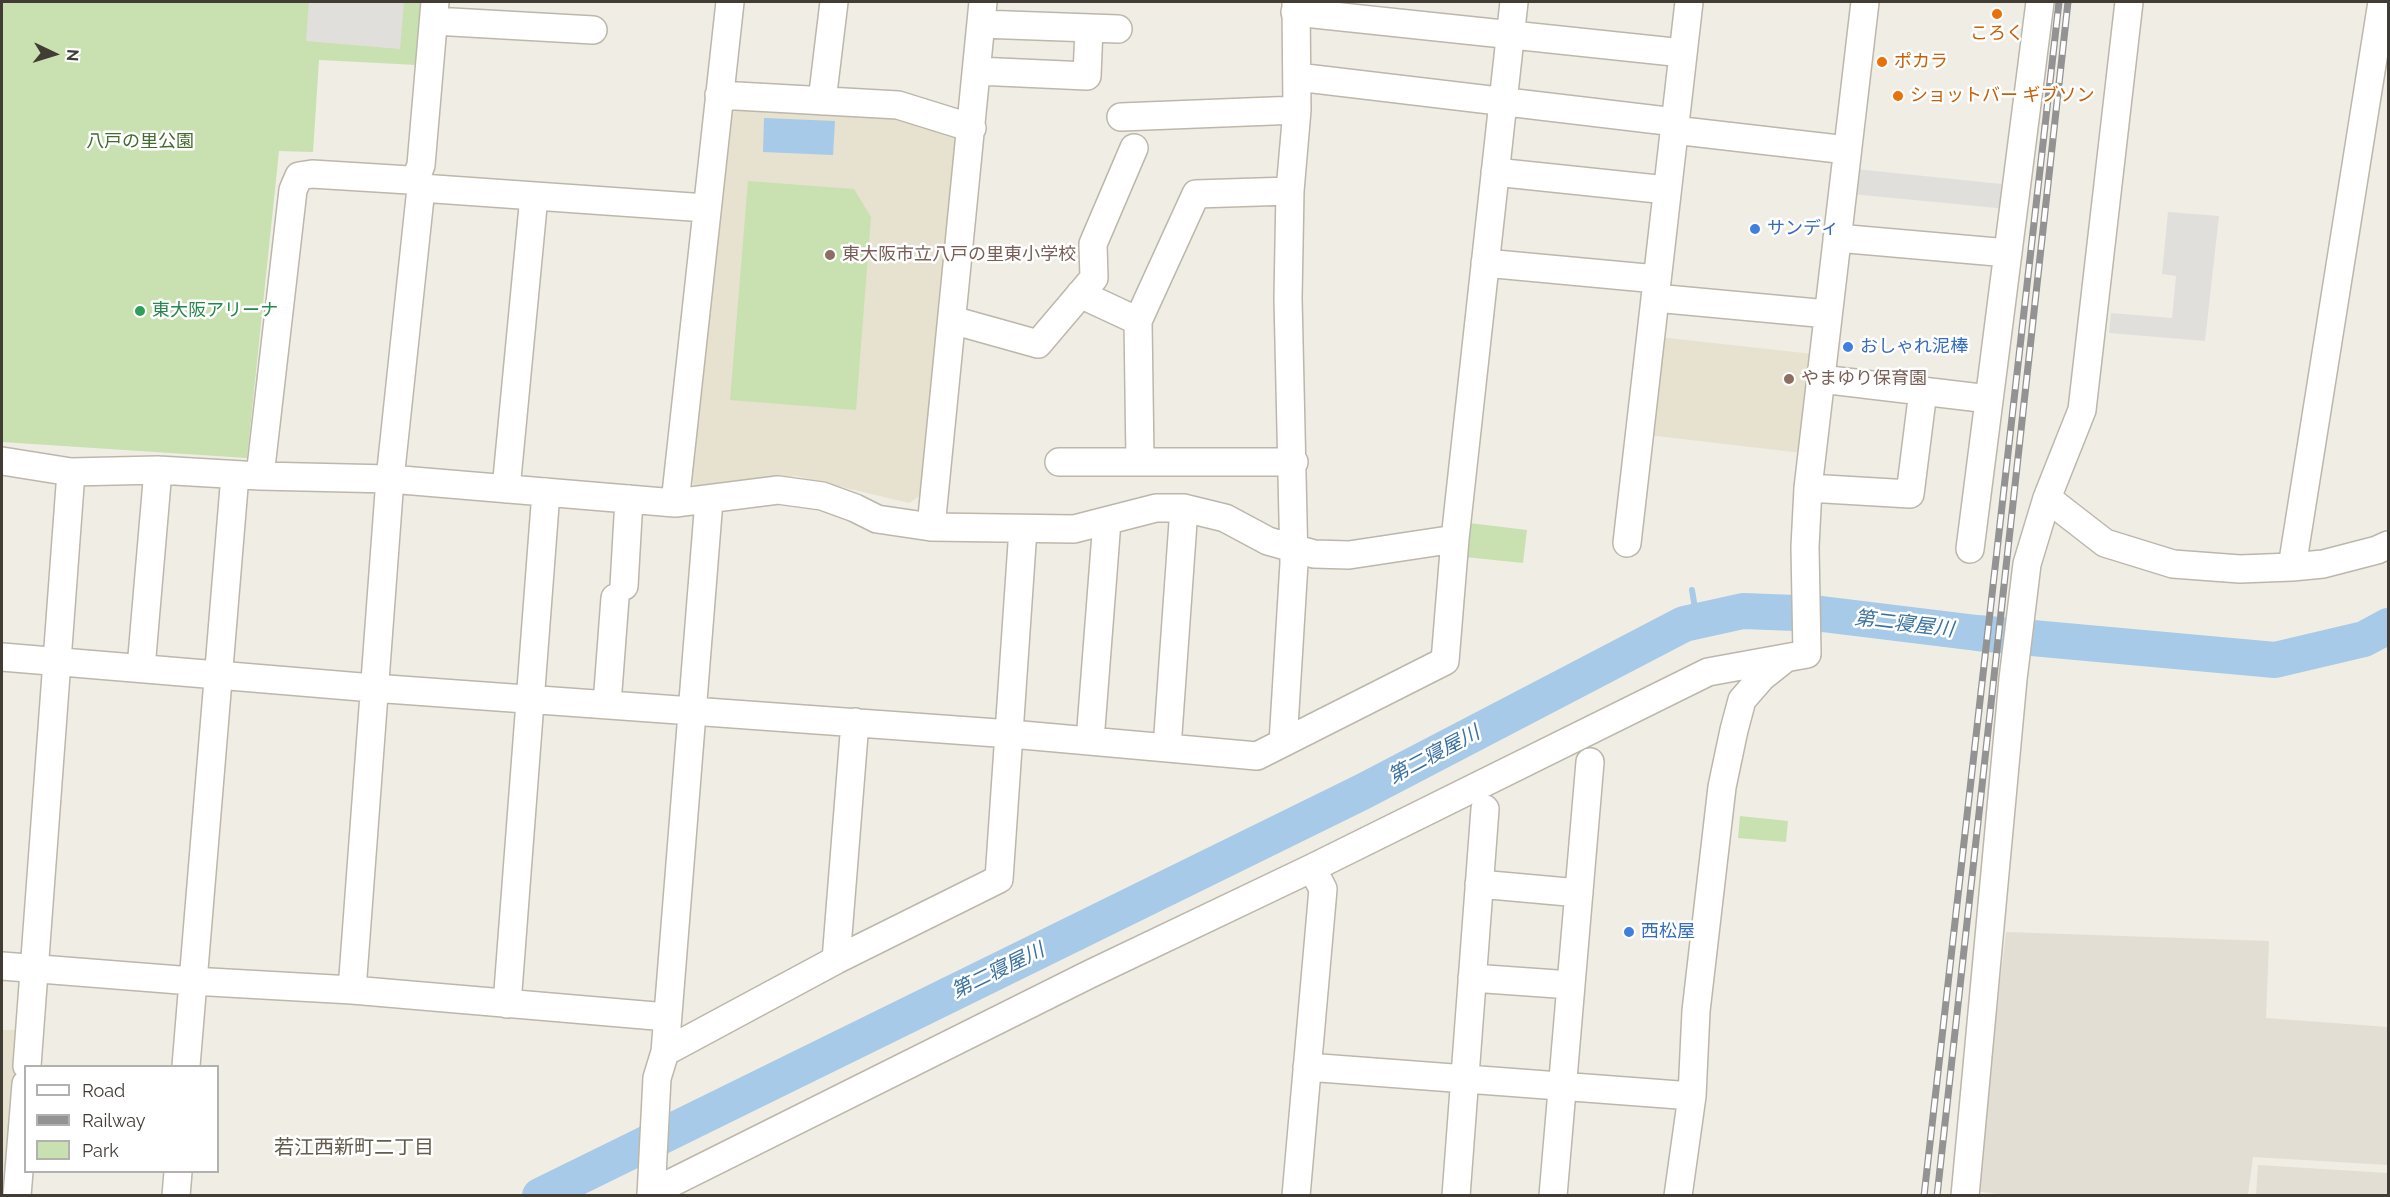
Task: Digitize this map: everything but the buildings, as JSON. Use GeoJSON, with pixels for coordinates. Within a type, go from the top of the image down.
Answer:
{"type":"FeatureCollection","features":[{"type":"Feature","properties":{"kind":"street"},"geometry":{"type":"LineString","coordinates":[[675,503],[730,2]]}},
{"type":"Feature","properties":{"kind":"street"},"geometry":{"type":"LineString","coordinates":[[822,101],[834,2]]}},
{"type":"Feature","properties":{"kind":"street"},"geometry":{"type":"LineString","coordinates":[[2,657],[374,688],[1011,734],[1257,756],[1445,661],[1455,539],[1514,2]]}},
{"type":"Feature","properties":{"kind":"street"},"geometry":{"type":"LineString","coordinates":[[1627,543],[1689,2]]}},
{"type":"Feature","properties":{"kind":"street"},"geometry":{"type":"LineString","coordinates":[[1796,656],[1808,488],[1865,2]]}},
{"type":"Feature","properties":{"kind":"street"},"geometry":{"type":"LineString","coordinates":[[1970,549],[2040,2]]}},
{"type":"Feature","properties":{"kind":"street"},"geometry":{"type":"LineString","coordinates":[[1965,1196],[2013,679],[2027,564],[2047,498],[2082,410],[2129,2]]}},
{"type":"Feature","properties":{"kind":"street"},"geometry":{"type":"LineString","coordinates":[[2292,567],[2380,66],[2382,2]]}},
{"type":"Feature","properties":{"kind":"street"},"geometry":{"type":"LineString","coordinates":[[1283,743],[1294,549],[1294,462],[1288,298],[1290,191],[1297,77],[1295,7],[1683,53]]}},
{"type":"Feature","properties":{"kind":"street"},"geometry":{"type":"LineString","coordinates":[[352,990],[390,479],[422,165],[434,11],[593,30]]}},
{"type":"Feature","properties":{"kind":"street"},"geometry":{"type":"LineString","coordinates":[[931,527],[982,13],[1089,28],[1118,29]]}},
{"type":"Feature","properties":{"kind":"street"},"geometry":{"type":"LineString","coordinates":[[977,70],[1087,76],[1089,28]]}},
{"type":"Feature","properties":{"kind":"street"},"geometry":{"type":"LineString","coordinates":[[1297,77],[1503,102],[1847,150]]}},
{"type":"Feature","properties":{"kind":"street"},"geometry":{"type":"LineString","coordinates":[[719,95],[898,105],[972,128]]}},
{"type":"Feature","properties":{"kind":"street"},"geometry":{"type":"LineString","coordinates":[[1121,117],[1296,110]]}},
{"type":"Feature","properties":{"kind":"street"},"geometry":{"type":"LineString","coordinates":[[952,320],[1038,344],[1094,278],[1093,244],[1134,148]]}},
{"type":"Feature","properties":{"kind":"street"},"geometry":{"type":"LineString","coordinates":[[1495,172],[1667,190]]}},
{"type":"Feature","properties":{"kind":"street"},"geometry":{"type":"LineString","coordinates":[[186,1065],[217,675],[293,190],[298,176],[312,174],[409,180],[534,196],[706,208]]}},
{"type":"Feature","properties":{"kind":"street"},"geometry":{"type":"LineString","coordinates":[[1140,461],[1138,321],[1196,194],[1290,191]]}},
{"type":"Feature","properties":{"kind":"street"},"geometry":{"type":"LineString","coordinates":[[506,489],[534,196]]}},
{"type":"Feature","properties":{"kind":"street"},"geometry":{"type":"LineString","coordinates":[[1837,238],[2008,253]]}},
{"type":"Feature","properties":{"kind":"street"},"geometry":{"type":"LineString","coordinates":[[1485,263],[1828,314]]}},
{"type":"Feature","properties":{"kind":"street"},"geometry":{"type":"LineString","coordinates":[[1080,294],[1138,321]]}},
{"type":"Feature","properties":{"kind":"street"},"geometry":{"type":"LineString","coordinates":[[1821,379],[1989,399]]}},
{"type":"Feature","properties":{"kind":"street"},"geometry":{"type":"LineString","coordinates":[[1808,488],[1910,495],[1923,391]]}},
{"type":"Feature","properties":{"kind":"street"},"geometry":{"type":"LineString","coordinates":[[2,461],[71,472],[158,470],[247,476],[390,479],[675,503],[778,490],[822,496],[878,519],[931,527],[1074,529],[1156,508],[1184,508],[1225,518],[1268,540],[1314,554],[1349,555],[1455,539]]}},
{"type":"Feature","properties":{"kind":"street"},"geometry":{"type":"LineString","coordinates":[[1059,462],[1294,462]]}},
{"type":"Feature","properties":{"kind":"street"},"geometry":{"type":"LineString","coordinates":[[141,668],[158,470]]}},
{"type":"Feature","properties":{"kind":"street"},"geometry":{"type":"LineString","coordinates":[[27,1065],[55,661],[71,472]]}},
{"type":"Feature","properties":{"kind":"street"},"geometry":{"type":"LineString","coordinates":[[507,1004],[546,492]]}},
{"type":"Feature","properties":{"kind":"street"},"geometry":{"type":"LineString","coordinates":[[2047,498],[2105,543],[2174,564],[2240,569],[2292,567],[2324,564],[2388,545]]}},
{"type":"Feature","properties":{"kind":"street"},"geometry":{"type":"LineString","coordinates":[[607,704],[629,499]]}},
{"type":"Feature","properties":{"kind":"street"},"geometry":{"type":"LineString","coordinates":[[709,500],[664,1052],[657,1090],[652,1189],[1312,868],[1708,672],[1796,656]]}},
{"type":"Feature","properties":{"kind":"street"},"geometry":{"type":"LineString","coordinates":[[1167,748],[1184,508]]}},
{"type":"Feature","properties":{"kind":"street"},"geometry":{"type":"LineString","coordinates":[[1090,741],[1107,521]]}},
{"type":"Feature","properties":{"kind":"street"},"geometry":{"type":"LineString","coordinates":[[664,1052],[836,960],[999,879],[1011,734],[1023,529]]}},
{"type":"Feature","properties":{"kind":"street"},"geometry":{"type":"LineString","coordinates":[[1678,1196],[1692,1096],[1696,1011],[1722,787],[1742,700],[1762,677],[1796,656]]}},
{"type":"Feature","properties":{"kind":"street"},"geometry":{"type":"LineString","coordinates":[[1708,672],[1724,674],[1733,679],[1742,700]]}},
{"type":"Feature","properties":{"kind":"street"},"geometry":{"type":"LineString","coordinates":[[836,960],[855,722]]}},
{"type":"Feature","properties":{"kind":"street"},"geometry":{"type":"LineString","coordinates":[[1553,1196],[1590,762]]}},
{"type":"Feature","properties":{"kind":"street"},"geometry":{"type":"LineString","coordinates":[[1456,1196],[1485,809]]}},
{"type":"Feature","properties":{"kind":"street"},"geometry":{"type":"LineString","coordinates":[[1296,1196],[1323,889],[1312,868]]}},
{"type":"Feature","properties":{"kind":"street"},"geometry":{"type":"LineString","coordinates":[[1479,884],[1579,893]]}},
{"type":"Feature","properties":{"kind":"street"},"geometry":{"type":"LineString","coordinates":[[2,966],[192,981],[352,990],[667,1017]]}},
{"type":"Feature","properties":{"kind":"street"},"geometry":{"type":"LineString","coordinates":[[1472,978],[1571,985]]}},
{"type":"Feature","properties":{"kind":"street"},"geometry":{"type":"LineString","coordinates":[[1307,1067],[1692,1096]]}},
{"type":"Feature","properties":{"kind":"street"},"geometry":{"type":"LineString","coordinates":[[17,1196],[24,1109]]}},
{"type":"Feature","properties":{"kind":"street"},"geometry":{"type":"LineString","coordinates":[[176,1196],[178,1173]]}},
{"type":"Feature","properties":{"kind":"shaded area"},"geometry":{"type":"Polygon","coordinates":[[[309,2],[404,2],[400,49],[306,41],[309,2]]]}},
{"type":"Feature","properties":{"kind":"shaded area","name":"東大阪市立八戸の里東小学校"},"geometry":{"type":"Polygon","coordinates":[[[731,104],[899,114],[954,131],[960,141],[927,491],[909,503],[796,476],[695,487],[690,476],[731,104]]]}},
{"type":"Feature","properties":{"kind":"shaded area"},"geometry":{"type":"Polygon","coordinates":[[[1856,169],[2011,185],[2007,209],[1852,194],[1856,169]]]}},
{"type":"Feature","properties":{"kind":"shaded area"},"geometry":{"type":"Polygon","coordinates":[[[2168,212],[2219,216],[2205,341],[2109,333],[2111,313],[2172,318],[2176,276],[2162,274],[2168,212]]]}},
{"type":"Feature","properties":{"kind":"shaded area"},"geometry":{"type":"Polygon","coordinates":[[[1659,337],[1813,354],[1802,453],[1648,435],[1659,337]]]}},
{"type":"Feature","properties":{"kind":"shaded area"},"geometry":{"type":"Polygon","coordinates":[[[2006,932],[2269,941],[2266,1018],[2388,1027],[2388,1165],[2253,1157],[2248,1195],[2013,1196],[1975,1191],[2006,932]]]}},
{"type":"Feature","properties":{"kind":"shaded area"},"geometry":{"type":"Polygon","coordinates":[[[2,1030],[17,1030],[7,1196],[2,1195],[2,1030]]]}},
{"type":"Feature","properties":{"kind":"shaded area"},"geometry":{"type":"Polygon","coordinates":[[[2258,1165],[2388,1173],[2388,1195],[2256,1195],[2258,1165]]]}},
{"type":"Feature","properties":{"kind":"green space","name":"八戸の里公園"},"geometry":{"type":"Polygon","coordinates":[[[2,2],[423,2],[417,65],[319,60],[313,152],[279,151],[247,458],[2,442],[2,2]]]}},
{"type":"Feature","properties":{"kind":"green space"},"geometry":{"type":"Polygon","coordinates":[[[748,181],[854,189],[871,217],[856,410],[730,400],[748,181]]]}},
{"type":"Feature","properties":{"kind":"green space"},"geometry":{"type":"Polygon","coordinates":[[[1469,523],[1527,530],[1523,563],[1465,557],[1469,523]]]}},
{"type":"Feature","properties":{"kind":"green space"},"geometry":{"type":"Polygon","coordinates":[[[1740,816],[1788,821],[1786,842],[1738,838],[1740,816]]]}},
{"type":"Feature","properties":{"kind":"water"},"geometry":{"type":"Polygon","coordinates":[[[764,118],[835,121],[833,155],[763,152],[764,118]]]}},
{"type":"Feature","properties":{"kind":"waterway"},"geometry":{"type":"LineString","coordinates":[[1692,590],[1697,621]]}},
{"type":"Feature","properties":{"kind":"waterway","name":"第二寝屋川"},"geometry":{"type":"LineString","coordinates":[[540,1196],[1362,792],[1684,624],[1743,611],[1822,614],[1977,633],[2275,660],[2364,639],[2388,626]]}},
{"type":"Feature","properties":{"kind":"railway"},"geometry":{"type":"LineString","coordinates":[[1924,1196],[2059,2]]}},
{"type":"Feature","properties":{"kind":"railway"},"geometry":{"type":"LineString","coordinates":[[1937,1196],[2068,2]]}},
{"type":"Feature","properties":{"kind":"place","name":"ころく"},"geometry":{"type":"Point","coordinates":[1997,14]}},
{"type":"Feature","properties":{"kind":"place","name":"ポカラ"},"geometry":{"type":"Point","coordinates":[1882,62]}},
{"type":"Feature","properties":{"kind":"place","name":"ショットバー ギブソン"},"geometry":{"type":"Point","coordinates":[1898,96]}},
{"type":"Feature","properties":{"kind":"place","name":"サンディ"},"geometry":{"type":"Point","coordinates":[1755,229]}},
{"type":"Feature","properties":{"kind":"place","name":"東大阪市立八戸の里東小学校"},"geometry":{"type":"Point","coordinates":[830,255]}},
{"type":"Feature","properties":{"kind":"place","name":"東大阪アリーナ"},"geometry":{"type":"Point","coordinates":[140,311]}},
{"type":"Feature","properties":{"kind":"place","name":"おしゃれ泥棒"},"geometry":{"type":"Point","coordinates":[1848,347]}},
{"type":"Feature","properties":{"kind":"place","name":"やまゆり保育園"},"geometry":{"type":"Point","coordinates":[1789,379]}},
{"type":"Feature","properties":{"kind":"place","name":"西松屋"},"geometry":{"type":"Point","coordinates":[1629,932]}},
{"type":"Feature","properties":{"kind":"district","name":"若江西新町二丁目"},"geometry":{"type":"Point","coordinates":[354,1148]}}]}
